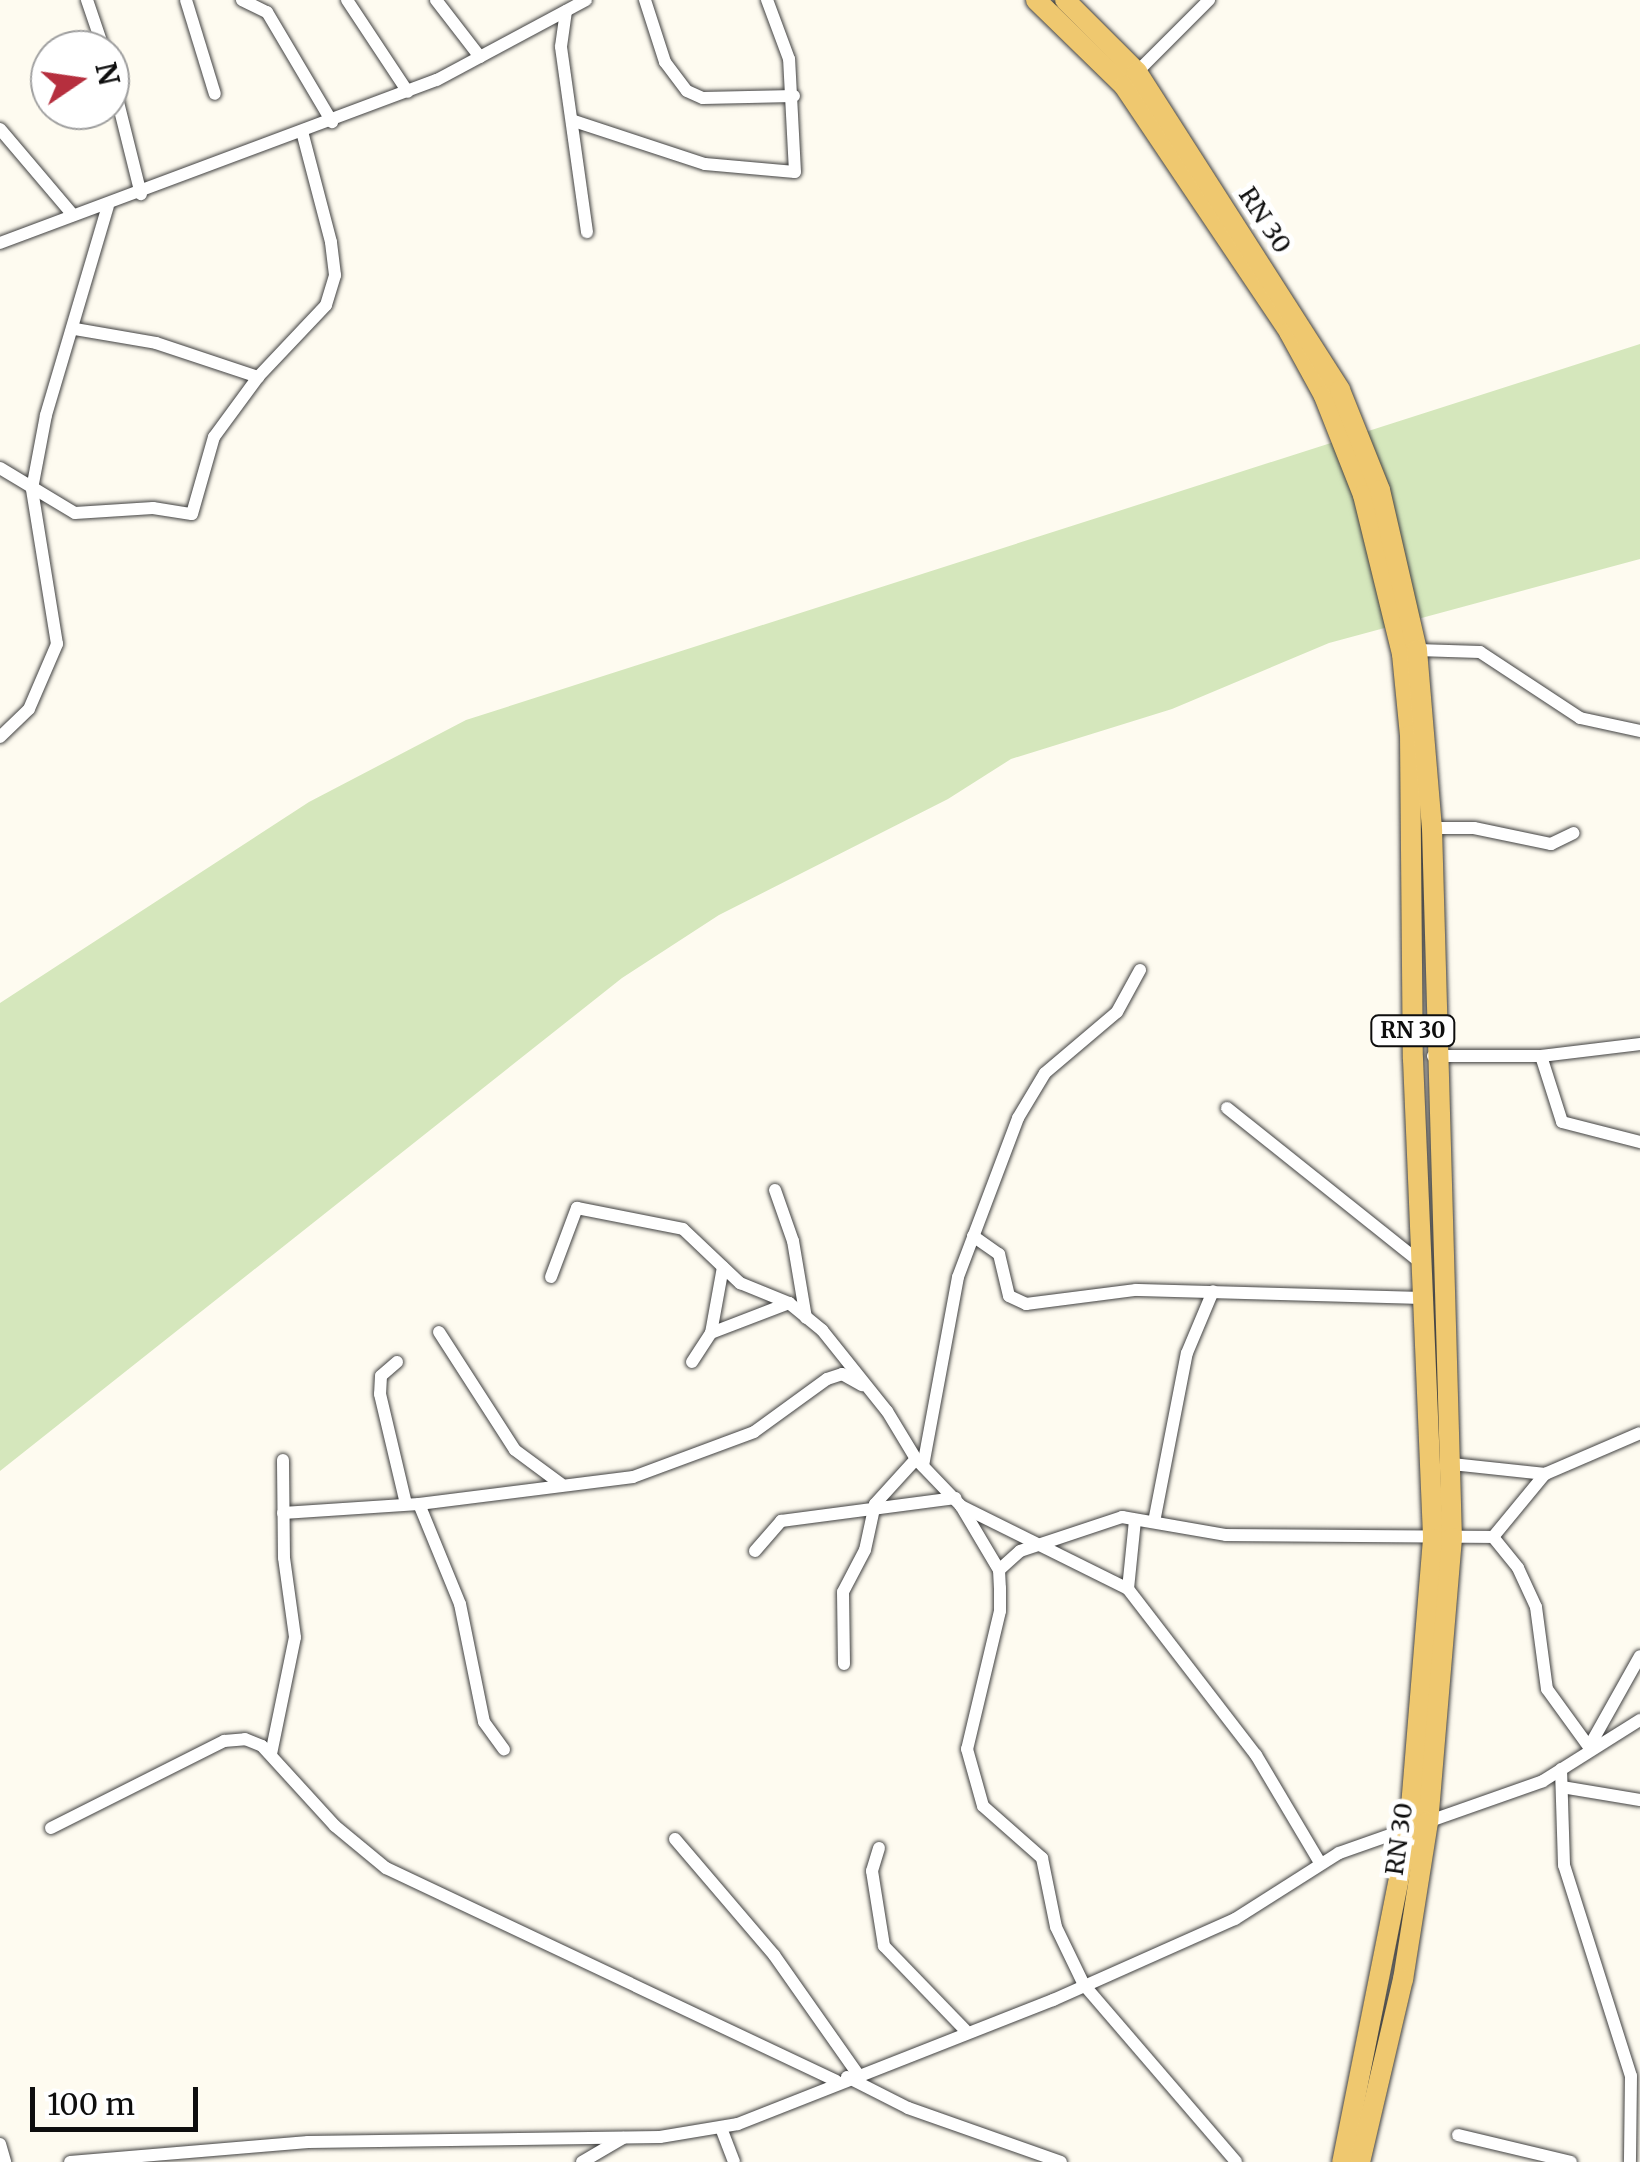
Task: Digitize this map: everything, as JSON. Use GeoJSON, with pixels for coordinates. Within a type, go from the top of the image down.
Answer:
{"type":"FeatureCollection","features":[{"type":"Feature","properties":{"kind":"main road","name":"RN 30"},"geometry":{"type":"LineString","coordinates":[[1036,0],[1124,86],[1243,260],[1324,396],[1364,495],[1402,654],[1410,735],[1422,1264],[1442,1538]]}},
{"type":"Feature","properties":{"kind":"main road","name":"RN 30"},"geometry":{"type":"LineString","coordinates":[[1065,0],[1136,72],[1340,390],[1380,490],[1417,650],[1432,828],[1434,1056],[1452,1464],[1403,1979],[1360,2162]]}},
{"type":"Feature","properties":{"kind":"main road","name":"RN 30"},"geometry":{"type":"LineString","coordinates":[[1342,2162],[1419,1825]]}},
{"type":"Feature","properties":{"kind":"street"},"geometry":{"type":"LineString","coordinates":[[87,0],[97,30]]}},
{"type":"Feature","properties":{"kind":"street"},"geometry":{"type":"LineString","coordinates":[[186,0],[215,94]]}},
{"type":"Feature","properties":{"kind":"street"},"geometry":{"type":"LineString","coordinates":[[242,0],[267,12],[332,122]]}},
{"type":"Feature","properties":{"kind":"street"},"geometry":{"type":"LineString","coordinates":[[347,0],[408,92]]}},
{"type":"Feature","properties":{"kind":"street"},"geometry":{"type":"LineString","coordinates":[[436,0],[480,58]]}},
{"type":"Feature","properties":{"kind":"street"},"geometry":{"type":"LineString","coordinates":[[0,243],[303,135],[408,92],[586,0]]}},
{"type":"Feature","properties":{"kind":"street"},"geometry":{"type":"LineString","coordinates":[[645,0],[665,62],[687,91],[703,98],[794,96]]}},
{"type":"Feature","properties":{"kind":"street"},"geometry":{"type":"LineString","coordinates":[[574,122],[704,164],[795,172],[789,58],[767,0]]}},
{"type":"Feature","properties":{"kind":"street"},"geometry":{"type":"LineString","coordinates":[[1136,72],[1209,0]]}},
{"type":"Feature","properties":{"kind":"street"},"geometry":{"type":"LineString","coordinates":[[566,11],[561,47],[587,232]]}},
{"type":"Feature","properties":{"kind":"street"},"geometry":{"type":"LineString","coordinates":[[0,129],[72,215]]}},
{"type":"Feature","properties":{"kind":"street"},"geometry":{"type":"LineString","coordinates":[[125,130],[141,194]]}},
{"type":"Feature","properties":{"kind":"street"},"geometry":{"type":"LineString","coordinates":[[0,468],[75,513],[153,508],[192,514],[214,437],[258,377],[326,305],[335,276],[303,135]]}},
{"type":"Feature","properties":{"kind":"street"},"geometry":{"type":"LineString","coordinates":[[0,737],[28,709],[56,644],[32,489],[46,415],[75,329],[108,206]]}},
{"type":"Feature","properties":{"kind":"street"},"geometry":{"type":"LineString","coordinates":[[75,329],[156,343],[258,377]]}},
{"type":"Feature","properties":{"kind":"street"},"geometry":{"type":"LineString","coordinates":[[1417,650],[1480,652],[1580,718],[1640,731]]}},
{"type":"Feature","properties":{"kind":"street"},"geometry":{"type":"LineString","coordinates":[[1432,828],[1474,828],[1551,844],[1574,833]]}},
{"type":"Feature","properties":{"kind":"street"},"geometry":{"type":"LineString","coordinates":[[844,1664],[843,1592],[866,1550],[875,1504],[920,1463],[958,1277],[1018,1118],[1045,1073],[1117,1012],[1140,970]]}},
{"type":"Feature","properties":{"kind":"street"},"geometry":{"type":"LineString","coordinates":[[1434,1056],[1542,1056],[1640,1044]]}},
{"type":"Feature","properties":{"kind":"street"},"geometry":{"type":"LineString","coordinates":[[1542,1056],[1562,1122],[1640,1142]]}},
{"type":"Feature","properties":{"kind":"street"},"geometry":{"type":"LineString","coordinates":[[1227,1108],[1422,1264]]}},
{"type":"Feature","properties":{"kind":"street"},"geometry":{"type":"LineString","coordinates":[[775,1190],[793,1241],[806,1318]]}},
{"type":"Feature","properties":{"kind":"street"},"geometry":{"type":"LineString","coordinates":[[552,1278],[570,1216],[584,1206],[683,1229],[740,1283],[788,1304],[806,1318],[845,1358],[920,1463],[958,1502],[998,1570],[1000,1611],[970,1724],[971,1778],[994,1822],[1042,1858],[1056,1927],[1084,1985],[1236,2162]]}},
{"type":"Feature","properties":{"kind":"street"},"geometry":{"type":"LineString","coordinates":[[973,1236],[999,1254],[1005,1287],[1016,1302],[1086,1292],[1213,1291],[1425,1298]]}},
{"type":"Feature","properties":{"kind":"street"},"geometry":{"type":"LineString","coordinates":[[692,1362],[711,1333],[723,1267]]}},
{"type":"Feature","properties":{"kind":"street"},"geometry":{"type":"LineString","coordinates":[[1154,1522],[1188,1353],[1213,1291]]}},
{"type":"Feature","properties":{"kind":"street"},"geometry":{"type":"LineString","coordinates":[[711,1333],[788,1304]]}},
{"type":"Feature","properties":{"kind":"street"},"geometry":{"type":"LineString","coordinates":[[439,1332],[515,1450],[562,1485]]}},
{"type":"Feature","properties":{"kind":"street"},"geometry":{"type":"LineString","coordinates":[[842,1374],[845,1358]]}},
{"type":"Feature","properties":{"kind":"street"},"geometry":{"type":"LineString","coordinates":[[397,1362],[381,1376],[380,1394],[412,1504],[460,1604],[484,1722],[504,1750]]}},
{"type":"Feature","properties":{"kind":"street"},"geometry":{"type":"LineString","coordinates":[[842,1374],[868,1389]]}},
{"type":"Feature","properties":{"kind":"street"},"geometry":{"type":"LineString","coordinates":[[284,1513],[412,1504],[562,1485],[675,1465],[754,1432],[802,1393],[842,1374]]}},
{"type":"Feature","properties":{"kind":"street"},"geometry":{"type":"LineString","coordinates":[[998,1570],[1020,1550],[1106,1519],[1154,1522],[1226,1535],[1493,1537],[1545,1474],[1640,1433]]}},
{"type":"Feature","properties":{"kind":"street"},"geometry":{"type":"LineString","coordinates":[[271,1754],[295,1637],[282,1460]]}},
{"type":"Feature","properties":{"kind":"street"},"geometry":{"type":"LineString","coordinates":[[1452,1464],[1545,1474]]}},
{"type":"Feature","properties":{"kind":"street"},"geometry":{"type":"LineString","coordinates":[[755,1551],[781,1521],[875,1504],[958,1502],[1128,1589],[1247,1743],[1320,1863]]}},
{"type":"Feature","properties":{"kind":"street"},"geometry":{"type":"LineString","coordinates":[[1128,1589],[1134,1520]]}},
{"type":"Feature","properties":{"kind":"street"},"geometry":{"type":"LineString","coordinates":[[1493,1537],[1536,1606],[1547,1689],[1589,1747]]}},
{"type":"Feature","properties":{"kind":"street"},"geometry":{"type":"LineString","coordinates":[[1589,1747],[1640,1656]]}},
{"type":"Feature","properties":{"kind":"street"},"geometry":{"type":"LineString","coordinates":[[70,2162],[308,2142],[625,2136],[721,2128],[1084,1985],[1235,1918],[1320,1863],[1510,1795],[1640,1720]]}},
{"type":"Feature","properties":{"kind":"street"},"geometry":{"type":"LineString","coordinates":[[51,1828],[224,1741],[245,1738],[271,1754],[335,1826],[386,1868],[908,2108],[1061,2162]]}},
{"type":"Feature","properties":{"kind":"street"},"geometry":{"type":"LineString","coordinates":[[1561,1769],[1564,1865],[1636,2076],[1630,2162]]}},
{"type":"Feature","properties":{"kind":"street"},"geometry":{"type":"LineString","coordinates":[[1562,1787],[1640,1800]]}},
{"type":"Feature","properties":{"kind":"street"},"geometry":{"type":"LineString","coordinates":[[676,1838],[774,1955],[846,2077]]}},
{"type":"Feature","properties":{"kind":"street"},"geometry":{"type":"LineString","coordinates":[[879,1848],[872,1871],[884,1946],[965,2030]]}},
{"type":"Feature","properties":{"kind":"street"},"geometry":{"type":"LineString","coordinates":[[721,2128],[734,2162]]}},
{"type":"Feature","properties":{"kind":"street"},"geometry":{"type":"LineString","coordinates":[[1458,2135],[1571,2162]]}},
{"type":"Feature","properties":{"kind":"street"},"geometry":{"type":"LineString","coordinates":[[582,2162],[625,2136]]}},
{"type":"Feature","properties":{"kind":"street"},"geometry":{"type":"LineString","coordinates":[[0,2144],[5,2162]]}},
{"type":"Feature","properties":{"kind":"green space"},"geometry":{"type":"Polygon","coordinates":[[[1640,344],[1640,559],[1329,643],[1172,709],[1011,759],[948,799],[719,915],[622,978],[0,1471],[0,1003],[309,802],[466,720],[1640,344]]]}}]}
